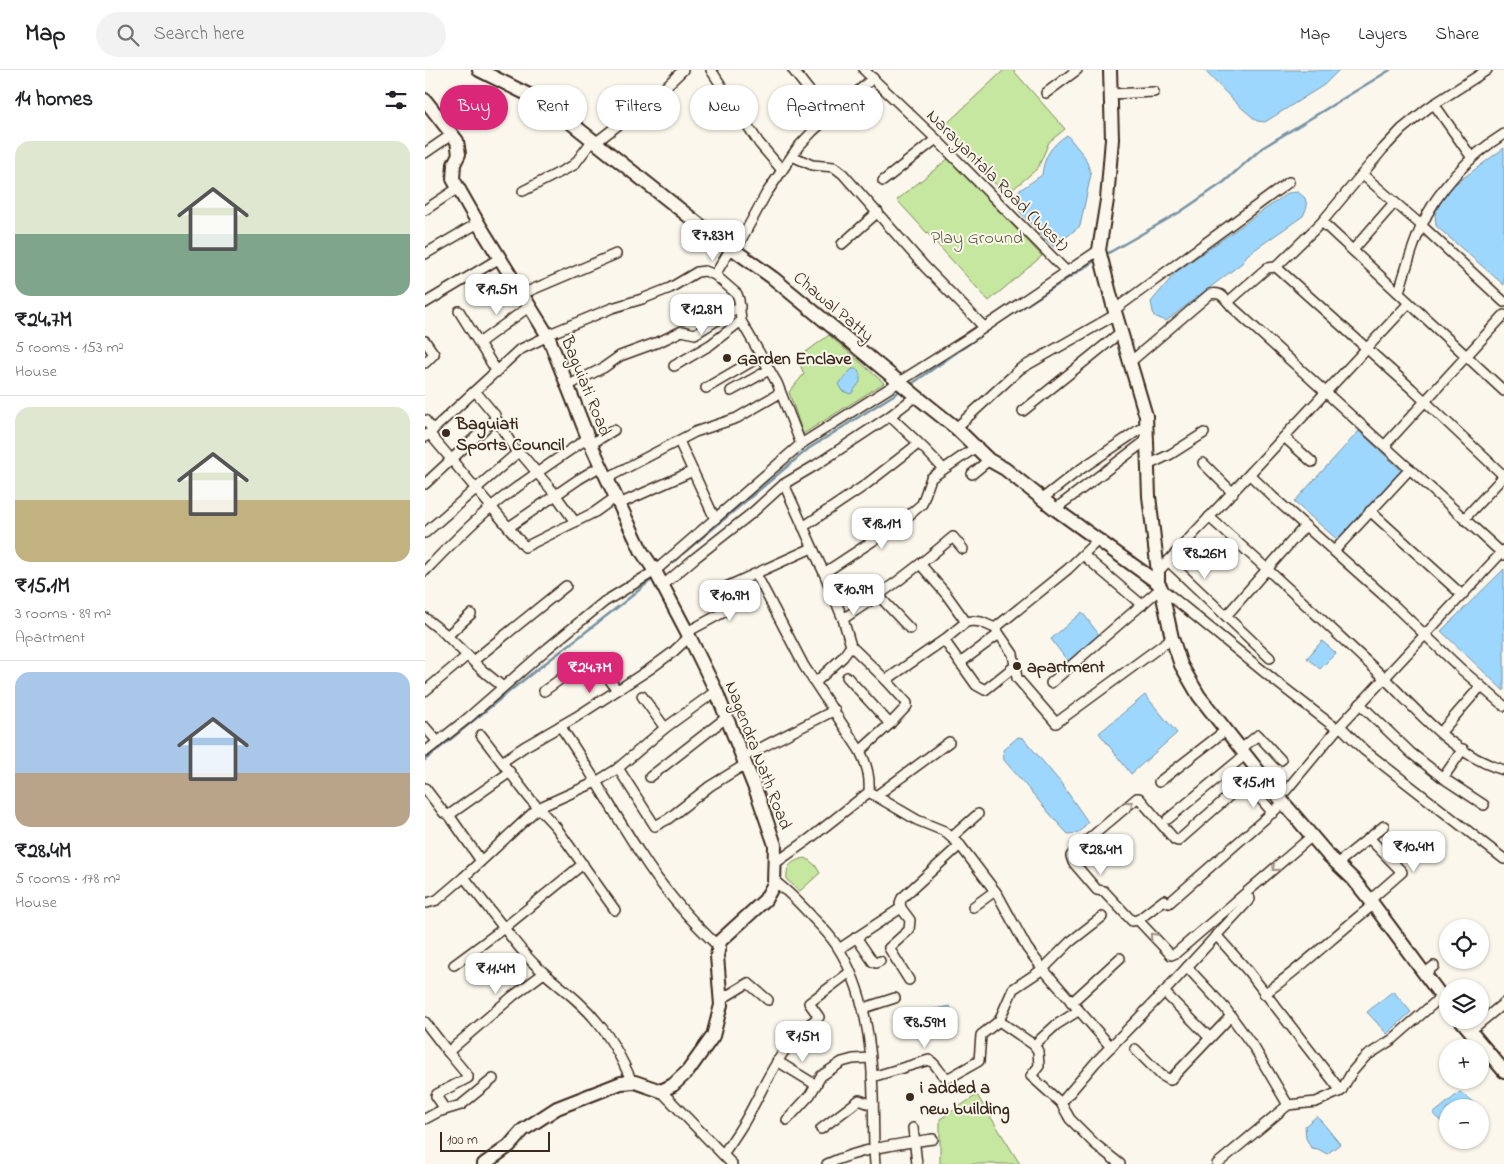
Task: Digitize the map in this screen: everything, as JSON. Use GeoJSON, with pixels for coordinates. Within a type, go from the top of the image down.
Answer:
{"type":"FeatureCollection","features":[{"type":"Feature","properties":{"kind":"street","name":"Chawal Patty"},"geometry":{"type":"LineString","coordinates":[[479,70],[531,96],[566,120],[701,226],[773,278],[956,428],[989,460],[1005,469],[1055,509],[1159,581]]}},
{"type":"Feature","properties":{"kind":"street"},"geometry":{"type":"LineString","coordinates":[[523,192],[574,165],[594,142],[657,95],[683,70]]}},
{"type":"Feature","properties":{"kind":"street"},"geometry":{"type":"LineString","coordinates":[[711,70],[759,143],[782,170]]}},
{"type":"Feature","properties":{"kind":"street"},"geometry":{"type":"LineString","coordinates":[[793,70],[805,85]]}},
{"type":"Feature","properties":{"kind":"street","name":"Narayantala Road (West)"},"geometry":{"type":"LineString","coordinates":[[864,70],[936,139],[1066,271]]}},
{"type":"Feature","properties":{"kind":"street"},"geometry":{"type":"LineString","coordinates":[[1046,93],[1077,70]]}},
{"type":"Feature","properties":{"kind":"street"},"geometry":{"type":"LineString","coordinates":[[1110,70],[1111,139],[1107,200],[1099,250],[1145,416],[1148,439],[1149,496],[1159,581],[1172,638],[1181,665],[1199,696],[1227,730],[1242,753],[1281,801],[1338,863],[1429,970],[1439,990]]}},
{"type":"Feature","properties":{"kind":"street"},"geometry":{"type":"LineString","coordinates":[[1276,268],[1322,222],[1402,128],[1434,104],[1487,70]]}},
{"type":"Feature","properties":{"kind":"street"},"geometry":{"type":"LineString","coordinates":[[865,85],[873,78]]}},
{"type":"Feature","properties":{"kind":"street"},"geometry":{"type":"LineString","coordinates":[[1111,94],[1154,92]]}},
{"type":"Feature","properties":{"kind":"street","name":"Baguiati Road"},"geometry":{"type":"LineString","coordinates":[[425,100],[457,141],[459,154],[454,164],[453,178],[478,223],[548,335],[589,441],[642,552],[662,586]]}},
{"type":"Feature","properties":{"kind":"street"},"geometry":{"type":"LineString","coordinates":[[1434,104],[1472,158]]}},
{"type":"Feature","properties":{"kind":"street"},"geometry":{"type":"LineString","coordinates":[[715,275],[733,250],[782,170],[814,130]]}},
{"type":"Feature","properties":{"kind":"street"},"geometry":{"type":"LineString","coordinates":[[425,154],[451,134]]}},
{"type":"Feature","properties":{"kind":"street"},"geometry":{"type":"LineString","coordinates":[[1399,292],[1421,225],[1443,188],[1465,164],[1504,134]]}},
{"type":"Feature","properties":{"kind":"street"},"geometry":{"type":"LineString","coordinates":[[883,181],[936,139]]}},
{"type":"Feature","properties":{"kind":"street"},"geometry":{"type":"LineString","coordinates":[[792,156],[813,165],[833,167],[843,174],[925,267],[984,327]]}},
{"type":"Feature","properties":{"kind":"street"},"geometry":{"type":"LineString","coordinates":[[1363,175],[1421,225],[1504,302]]}},
{"type":"Feature","properties":{"kind":"street"},"geometry":{"type":"LineString","coordinates":[[956,428],[1020,369],[1115,312],[1289,182]]}},
{"type":"Feature","properties":{"kind":"street"},"geometry":{"type":"LineString","coordinates":[[425,210],[458,188]]}},
{"type":"Feature","properties":{"kind":"street"},"geometry":{"type":"LineString","coordinates":[[1353,250],[1394,202]]}},
{"type":"Feature","properties":{"kind":"street"},"geometry":{"type":"LineString","coordinates":[[842,244],[878,212]]}},
{"type":"Feature","properties":{"kind":"street"},"geometry":{"type":"LineString","coordinates":[[1322,222],[1504,392]]}},
{"type":"Feature","properties":{"kind":"street"},"geometry":{"type":"LineString","coordinates":[[425,254],[478,223]]}},
{"type":"Feature","properties":{"kind":"street"},"geometry":{"type":"LineString","coordinates":[[425,752],[604,602],[655,572],[801,444],[984,327],[1099,250]]}},
{"type":"Feature","properties":{"kind":"street"},"geometry":{"type":"LineString","coordinates":[[522,294],[616,254]]}},
{"type":"Feature","properties":{"kind":"street"},"geometry":{"type":"LineString","coordinates":[[425,303],[500,258]]}},
{"type":"Feature","properties":{"kind":"street"},"geometry":{"type":"LineString","coordinates":[[1228,302],[1267,268],[1276,268],[1425,401],[1504,476],[1464,519]]}},
{"type":"Feature","properties":{"kind":"street"},"geometry":{"type":"LineString","coordinates":[[429,433],[519,350],[548,335],[612,308],[670,288],[697,272],[705,271],[715,275],[737,294],[741,321],[769,370],[801,444]]}},
{"type":"Feature","properties":{"kind":"street"},"geometry":{"type":"LineString","coordinates":[[1129,363],[1210,294],[1216,293],[1221,295],[1231,307],[1385,445],[1464,519],[1503,552],[1461,594],[1338,728],[1273,813],[1169,903],[1164,900],[1138,920],[1132,920],[1104,891],[1097,890],[1073,862],[1071,856],[1137,798],[1177,841],[1245,782],[1273,813]]}},
{"type":"Feature","properties":{"kind":"street"},"geometry":{"type":"LineString","coordinates":[[1051,682],[1142,605],[1159,581],[1168,561],[1409,303]]}},
{"type":"Feature","properties":{"kind":"street"},"geometry":{"type":"LineString","coordinates":[[479,343],[530,306]]}},
{"type":"Feature","properties":{"kind":"street"},"geometry":{"type":"LineString","coordinates":[[567,386],[603,368],[613,359],[620,356],[682,331],[695,334],[739,306]]}},
{"type":"Feature","properties":{"kind":"street"},"geometry":{"type":"LineString","coordinates":[[459,312],[497,372]]}},
{"type":"Feature","properties":{"kind":"street"},"geometry":{"type":"LineString","coordinates":[[1385,445],[1504,315]]}},
{"type":"Feature","properties":{"kind":"street"},"geometry":{"type":"LineString","coordinates":[[674,366],[710,345],[741,321]]}},
{"type":"Feature","properties":{"kind":"street"},"geometry":{"type":"LineString","coordinates":[[1023,411],[1121,332]]}},
{"type":"Feature","properties":{"kind":"street"},"geometry":{"type":"LineString","coordinates":[[425,341],[434,354],[425,363]]}},
{"type":"Feature","properties":{"kind":"street"},"geometry":{"type":"LineString","coordinates":[[706,388],[761,356]]}},
{"type":"Feature","properties":{"kind":"street"},"geometry":{"type":"LineString","coordinates":[[731,391],[769,370]]}},
{"type":"Feature","properties":{"kind":"street"},"geometry":{"type":"LineString","coordinates":[[475,391],[495,417],[517,454],[523,456],[555,494],[575,522]]}},
{"type":"Feature","properties":{"kind":"street"},"geometry":{"type":"LineString","coordinates":[[607,478],[705,428],[737,418],[780,393]]}},
{"type":"Feature","properties":{"kind":"street"},"geometry":{"type":"LineString","coordinates":[[662,586],[752,513],[784,484],[890,416],[914,395]]}},
{"type":"Feature","properties":{"kind":"street"},"geometry":{"type":"LineString","coordinates":[[890,416],[918,444],[927,449],[943,469]]}},
{"type":"Feature","properties":{"kind":"street"},"geometry":{"type":"LineString","coordinates":[[425,484],[495,417]]}},
{"type":"Feature","properties":{"kind":"street"},"geometry":{"type":"LineString","coordinates":[[425,420],[429,433],[525,547],[617,500],[693,471]]}},
{"type":"Feature","properties":{"kind":"street"},"geometry":{"type":"LineString","coordinates":[[1042,499],[1075,473],[1146,424]]}},
{"type":"Feature","properties":{"kind":"street"},"geometry":{"type":"LineString","coordinates":[[425,572],[449,546],[492,507],[537,473],[589,441],[614,430]]}},
{"type":"Feature","properties":{"kind":"street"},"geometry":{"type":"LineString","coordinates":[[1148,465],[1171,454],[1204,433]]}},
{"type":"Feature","properties":{"kind":"street"},"geometry":{"type":"LineString","coordinates":[[1284,437],[1312,462]]}},
{"type":"Feature","properties":{"kind":"street"},"geometry":{"type":"LineString","coordinates":[[1055,509],[1148,439]]}},
{"type":"Feature","properties":{"kind":"street"},"geometry":{"type":"LineString","coordinates":[[679,441],[715,519]]}},
{"type":"Feature","properties":{"kind":"street"},"geometry":{"type":"LineString","coordinates":[[803,527],[864,486],[918,444]]}},
{"type":"Feature","properties":{"kind":"street"},"geometry":{"type":"LineString","coordinates":[[824,573],[900,523],[922,504],[931,478],[976,447]]}},
{"type":"Feature","properties":{"kind":"street"},"geometry":{"type":"LineString","coordinates":[[425,533],[517,454]]}},
{"type":"Feature","properties":{"kind":"street"},"geometry":{"type":"LineString","coordinates":[[972,474],[989,460]]}},
{"type":"Feature","properties":{"kind":"street"},"geometry":{"type":"LineString","coordinates":[[1203,463],[1233,493]]}},
{"type":"Feature","properties":{"kind":"street"},"geometry":{"type":"LineString","coordinates":[[509,526],[555,494],[601,466]]}},
{"type":"Feature","properties":{"kind":"street"},"geometry":{"type":"LineString","coordinates":[[1334,551],[1410,469]]}},
{"type":"Feature","properties":{"kind":"street"},"geometry":{"type":"LineString","coordinates":[[1250,475],[1382,594],[1480,687],[1504,706]]}},
{"type":"Feature","properties":{"kind":"street"},"geometry":{"type":"LineString","coordinates":[[784,484],[824,573],[843,619],[851,646],[887,680],[907,704],[906,708],[860,751]]}},
{"type":"Feature","properties":{"kind":"street"},"geometry":{"type":"LineString","coordinates":[[1370,511],[1461,594]]}},
{"type":"Feature","properties":{"kind":"street"},"geometry":{"type":"LineString","coordinates":[[1209,517],[1385,678],[1429,723],[1472,756],[1504,770]]}},
{"type":"Feature","properties":{"kind":"street"},"geometry":{"type":"LineString","coordinates":[[1226,616],[1305,526]]}},
{"type":"Feature","properties":{"kind":"street"},"geometry":{"type":"LineString","coordinates":[[843,619],[879,596],[921,565],[953,537],[963,549]]}},
{"type":"Feature","properties":{"kind":"street"},"geometry":{"type":"LineString","coordinates":[[960,663],[1099,540]]}},
{"type":"Feature","properties":{"kind":"street"},"geometry":{"type":"LineString","coordinates":[[726,588],[812,548]]}},
{"type":"Feature","properties":{"kind":"street"},"geometry":{"type":"LineString","coordinates":[[1083,555],[1142,605]]}},
{"type":"Feature","properties":{"kind":"street"},"geometry":{"type":"LineString","coordinates":[[1168,561],[1270,658]]}},
{"type":"Feature","properties":{"kind":"street"},"geometry":{"type":"LineString","coordinates":[[921,565],[946,594],[966,622]]}},
{"type":"Feature","properties":{"kind":"street"},"geometry":{"type":"LineString","coordinates":[[756,574],[804,666],[835,710],[860,751],[866,764],[873,794],[917,820],[944,832],[960,845],[995,890],[1027,948],[1071,1003],[1111,1047]]}},
{"type":"Feature","properties":{"kind":"street"},"geometry":{"type":"LineString","coordinates":[[1159,581],[1273,680],[1338,728],[1504,859]]}},
{"type":"Feature","properties":{"kind":"street"},"geometry":{"type":"LineString","coordinates":[[425,691],[566,586]]}},
{"type":"Feature","properties":{"kind":"street","name":"Nagendra Nath Road"},"geometry":{"type":"LineString","coordinates":[[662,586],[716,691],[759,796],[775,845],[774,881],[765,900],[720,941],[719,948]]}},
{"type":"Feature","properties":{"kind":"street"},"geometry":{"type":"LineString","coordinates":[[502,762],[524,746],[585,712],[650,669],[673,652],[688,634],[726,611],[715,594]]}},
{"type":"Feature","properties":{"kind":"street"},"geometry":{"type":"LineString","coordinates":[[879,596],[910,628]]}},
{"type":"Feature","properties":{"kind":"street"},"geometry":{"type":"LineString","coordinates":[[447,636],[471,614]]}},
{"type":"Feature","properties":{"kind":"street"},"geometry":{"type":"LineString","coordinates":[[425,618],[503,688]]}},
{"type":"Feature","properties":{"kind":"street"},"geometry":{"type":"LineString","coordinates":[[887,680],[966,622],[981,622],[997,631],[1013,654],[1017,678],[1056,723],[1172,638]]}},
{"type":"Feature","properties":{"kind":"street"},"geometry":{"type":"LineString","coordinates":[[425,632],[433,625]]}},
{"type":"Feature","properties":{"kind":"street"},"geometry":{"type":"LineString","coordinates":[[944,640],[976,685],[985,690],[1015,666]]}},
{"type":"Feature","properties":{"kind":"street"},"geometry":{"type":"LineString","coordinates":[[816,682],[843,657],[851,646]]}},
{"type":"Feature","properties":{"kind":"street"},"geometry":{"type":"LineString","coordinates":[[544,691],[588,659],[595,668],[603,669],[617,690]]}},
{"type":"Feature","properties":{"kind":"street"},"geometry":{"type":"LineString","coordinates":[[847,677],[890,724]]}},
{"type":"Feature","properties":{"kind":"street"},"geometry":{"type":"LineString","coordinates":[[1441,732],[1480,687]]}},
{"type":"Feature","properties":{"kind":"street"},"geometry":{"type":"LineString","coordinates":[[426,902],[437,900],[539,808],[596,782],[618,768],[665,728],[716,691]]}},
{"type":"Feature","properties":{"kind":"street"},"geometry":{"type":"LineString","coordinates":[[642,696],[665,728]]}},
{"type":"Feature","properties":{"kind":"street"},"geometry":{"type":"LineString","coordinates":[[1360,704],[1411,753],[1443,778],[1484,805]]}},
{"type":"Feature","properties":{"kind":"street"},"geometry":{"type":"LineString","coordinates":[[618,768],[655,826],[668,819],[744,760],[835,710]]}},
{"type":"Feature","properties":{"kind":"street"},"geometry":{"type":"LineString","coordinates":[[650,777],[727,717]]}},
{"type":"Feature","properties":{"kind":"street"},"geometry":{"type":"LineString","coordinates":[[560,726],[582,757],[641,856],[682,911],[719,948],[717,956],[721,1005],[713,1036],[688,1071],[673,1085],[661,1091]]}},
{"type":"Feature","properties":{"kind":"street"},"geometry":{"type":"LineString","coordinates":[[425,727],[439,742]]}},
{"type":"Feature","properties":{"kind":"street"},"geometry":{"type":"LineString","coordinates":[[1159,782],[1227,730]]}},
{"type":"Feature","properties":{"kind":"street"},"geometry":{"type":"LineString","coordinates":[[481,735],[556,827],[615,910]]}},
{"type":"Feature","properties":{"kind":"street"},"geometry":{"type":"LineString","coordinates":[[1168,819],[1242,753],[1258,735],[1281,760]]}},
{"type":"Feature","properties":{"kind":"street"},"geometry":{"type":"LineString","coordinates":[[774,864],[949,742]]}},
{"type":"Feature","properties":{"kind":"street"},"geometry":{"type":"LineString","coordinates":[[1443,778],[1463,750]]}},
{"type":"Feature","properties":{"kind":"street"},"geometry":{"type":"LineString","coordinates":[[449,815],[510,772]]}},
{"type":"Feature","properties":{"kind":"street"},"geometry":{"type":"LineString","coordinates":[[1253,790],[1264,780]]}},
{"type":"Feature","properties":{"kind":"street"},"geometry":{"type":"LineString","coordinates":[[425,788],[444,812],[449,815],[481,861]]}},
{"type":"Feature","properties":{"kind":"street"},"geometry":{"type":"LineString","coordinates":[[952,837],[978,814]]}},
{"type":"Feature","properties":{"kind":"street"},"geometry":{"type":"LineString","coordinates":[[1338,863],[1384,826]]}},
{"type":"Feature","properties":{"kind":"street"},"geometry":{"type":"LineString","coordinates":[[1138,920],[1171,955],[1176,953],[1312,836]]}},
{"type":"Feature","properties":{"kind":"street"},"geometry":{"type":"LineString","coordinates":[[1264,994],[1292,974],[1352,921],[1402,872],[1369,838]]}},
{"type":"Feature","properties":{"kind":"street"},"geometry":{"type":"LineString","coordinates":[[909,980],[889,948],[909,930],[910,920],[900,904],[902,898],[960,845]]}},
{"type":"Feature","properties":{"kind":"street"},"geometry":{"type":"LineString","coordinates":[[454,965],[504,928],[583,864]]}},
{"type":"Feature","properties":{"kind":"street"},"geometry":{"type":"LineString","coordinates":[[464,877],[520,949],[544,973],[567,990],[598,1022],[620,1054],[632,1082]]}},
{"type":"Feature","properties":{"kind":"street"},"geometry":{"type":"LineString","coordinates":[[774,881],[801,904],[839,949],[864,1008],[872,1077],[873,1150],[875,1164]]}},
{"type":"Feature","properties":{"kind":"street"},"geometry":{"type":"LineString","coordinates":[[973,908],[995,890]]}},
{"type":"Feature","properties":{"kind":"street"},"geometry":{"type":"LineString","coordinates":[[1061,1103],[1250,899]]}},
{"type":"Feature","properties":{"kind":"street"},"geometry":{"type":"LineString","coordinates":[[839,949],[901,908]]}},
{"type":"Feature","properties":{"kind":"street"},"geometry":{"type":"LineString","coordinates":[[872,1077],[929,1060],[934,1062],[946,1078],[953,1077],[979,1060],[981,1035],[999,1020],[1013,989],[1043,968],[1070,942],[1102,917]]}},
{"type":"Feature","properties":{"kind":"street"},"geometry":{"type":"LineString","coordinates":[[1216,936],[1247,971],[1341,1091]]}},
{"type":"Feature","properties":{"kind":"street"},"geometry":{"type":"LineString","coordinates":[[856,937],[873,962],[880,961]]}},
{"type":"Feature","properties":{"kind":"street"},"geometry":{"type":"LineString","coordinates":[[1071,1003],[1120,958]]}},
{"type":"Feature","properties":{"kind":"street"},"geometry":{"type":"LineString","coordinates":[[1187,967],[1231,1016],[1255,1049],[1288,1105]]}},
{"type":"Feature","properties":{"kind":"street"},"geometry":{"type":"LineString","coordinates":[[723,1154],[745,1120],[777,1061],[796,1035],[819,1018],[809,1003],[850,972]]}},
{"type":"Feature","properties":{"kind":"street"},"geometry":{"type":"LineString","coordinates":[[448,1052],[513,996],[544,973]]}},
{"type":"Feature","properties":{"kind":"street"},"geometry":{"type":"LineString","coordinates":[[720,1000],[748,983],[768,1000]]}},
{"type":"Feature","properties":{"kind":"street"},"geometry":{"type":"LineString","coordinates":[[1164,992],[1210,1038]]}},
{"type":"Feature","properties":{"kind":"street"},"geometry":{"type":"LineString","coordinates":[[864,1008],[895,998]]}},
{"type":"Feature","properties":{"kind":"street"},"geometry":{"type":"LineString","coordinates":[[1504,1003],[1470,1031],[1504,1071]]}},
{"type":"Feature","properties":{"kind":"street"},"geometry":{"type":"LineString","coordinates":[[1217,1164],[1288,1105],[1316,1102],[1341,1091],[1351,1072],[1365,1057],[1393,1039],[1439,1004]]}},
{"type":"Feature","properties":{"kind":"street"},"geometry":{"type":"LineString","coordinates":[[1034,1045],[1056,1025],[1078,1011]]}},
{"type":"Feature","properties":{"kind":"street"},"geometry":{"type":"LineString","coordinates":[[1135,1050],[1161,1075],[1170,1080],[1231,1016]]}},
{"type":"Feature","properties":{"kind":"street"},"geometry":{"type":"LineString","coordinates":[[999,1020],[1034,1045],[1038,1052],[1039,1066],[1031,1076],[1061,1103],[1071,1119],[1095,1144],[1120,1164]]}},
{"type":"Feature","properties":{"kind":"street"},"geometry":{"type":"LineString","coordinates":[[425,1022],[468,1078],[436,1095],[445,1109]]}},
{"type":"Feature","properties":{"kind":"street"},"geometry":{"type":"LineString","coordinates":[[787,1120],[811,1095],[817,1080],[821,1076],[842,1062],[870,1058]]}},
{"type":"Feature","properties":{"kind":"street"},"geometry":{"type":"LineString","coordinates":[[777,1061],[816,1085]]}},
{"type":"Feature","properties":{"kind":"street"},"geometry":{"type":"LineString","coordinates":[[425,1119],[445,1109],[461,1104],[493,1079]]}},
{"type":"Feature","properties":{"kind":"street"},"geometry":{"type":"LineString","coordinates":[[484,1164],[509,1146],[523,1130],[557,1108],[621,1083],[632,1082],[661,1091],[732,1164]]}},
{"type":"Feature","properties":{"kind":"street"},"geometry":{"type":"LineString","coordinates":[[821,1129],[859,1100],[873,1105]]}},
{"type":"Feature","properties":{"kind":"street"},"geometry":{"type":"LineString","coordinates":[[913,1128],[917,1164]]}},
{"type":"Feature","properties":{"kind":"street"},"geometry":{"type":"LineString","coordinates":[[827,1164],[841,1158],[895,1144],[933,1138]]}},
{"type":"Feature","properties":{"kind":"green space"},"geometry":{"type":"Polygon","coordinates":[[[1004,70],[1013,70],[1065,129],[1049,142],[1038,168],[1006,195],[942,128],[1004,70]]]}},
{"type":"Feature","properties":{"kind":"green space","name":"Play Ground"},"geometry":{"type":"Polygon","coordinates":[[[949,158],[1042,256],[989,301],[897,200],[949,158]]]}},
{"type":"Feature","properties":{"kind":"green space"},"geometry":{"type":"Polygon","coordinates":[[[829,335],[884,383],[803,434],[789,392],[804,374],[798,360],[829,335]]]}},
{"type":"Feature","properties":{"kind":"green space"},"geometry":{"type":"Polygon","coordinates":[[[806,858],[815,865],[820,873],[800,891],[787,880],[787,871],[793,862],[806,858]]]}},
{"type":"Feature","properties":{"kind":"green space"},"geometry":{"type":"Polygon","coordinates":[[[977,1095],[1020,1164],[940,1164],[940,1119],[977,1095]]]}},
{"type":"Feature","properties":{"kind":"water"},"geometry":{"type":"Polygon","coordinates":[[[1204,70],[1339,70],[1324,85],[1265,122],[1257,121],[1237,104],[1204,70]]]}},
{"type":"Feature","properties":{"kind":"water"},"geometry":{"type":"Polygon","coordinates":[[[1067,135],[1085,157],[1091,174],[1080,226],[1054,247],[1020,212],[1014,194],[1042,175],[1049,152],[1067,135]]]}},
{"type":"Feature","properties":{"kind":"water"},"geometry":{"type":"Polygon","coordinates":[[[1504,148],[1504,285],[1436,226],[1435,213],[1447,190],[1504,148]]]}},
{"type":"Feature","properties":{"kind":"water"},"geometry":{"type":"Polygon","coordinates":[[[1298,192],[1305,198],[1307,207],[1303,216],[1247,255],[1242,263],[1166,321],[1154,316],[1151,302],[1176,272],[1288,193],[1298,192]]]}},
{"type":"Feature","properties":{"kind":"water"},"geometry":{"type":"Polygon","coordinates":[[[852,369],[857,369],[860,374],[860,382],[851,394],[842,391],[838,384],[852,369]]]}},
{"type":"Feature","properties":{"kind":"water"},"geometry":{"type":"Polygon","coordinates":[[[1359,431],[1402,471],[1339,541],[1294,502],[1359,431]]]}},
{"type":"Feature","properties":{"kind":"water"},"geometry":{"type":"Polygon","coordinates":[[[1504,569],[1504,691],[1441,631],[1504,569]]]}},
{"type":"Feature","properties":{"kind":"water"},"geometry":{"type":"Polygon","coordinates":[[[1082,612],[1100,636],[1069,663],[1051,639],[1082,612]]]}},
{"type":"Feature","properties":{"kind":"water"},"geometry":{"type":"Polygon","coordinates":[[[1322,641],[1336,653],[1320,669],[1307,658],[1322,641]]]}},
{"type":"Feature","properties":{"kind":"water"},"geometry":{"type":"Polygon","coordinates":[[[1145,695],[1177,733],[1131,774],[1099,733],[1145,695]]]}},
{"type":"Feature","properties":{"kind":"water"},"geometry":{"type":"Polygon","coordinates":[[[1018,737],[1023,738],[1061,783],[1088,822],[1079,833],[1068,834],[1004,760],[1003,750],[1018,737]]]}},
{"type":"Feature","properties":{"kind":"water"},"geometry":{"type":"Polygon","coordinates":[[[1393,991],[1411,1012],[1387,1034],[1367,1012],[1393,991]]]}},
{"type":"Feature","properties":{"kind":"water"},"geometry":{"type":"Polygon","coordinates":[[[950,1006],[955,1025],[929,1032],[922,1012],[950,1006]]]}},
{"type":"Feature","properties":{"kind":"water"},"geometry":{"type":"Polygon","coordinates":[[[1460,1092],[1469,1099],[1451,1099],[1460,1092]]]}},
{"type":"Feature","properties":{"kind":"water"},"geometry":{"type":"Polygon","coordinates":[[[1439,1109],[1439,1120],[1433,1114],[1439,1109]]]}},
{"type":"Feature","properties":{"kind":"water"},"geometry":{"type":"Polygon","coordinates":[[[1317,1116],[1340,1144],[1327,1154],[1318,1149],[1311,1148],[1306,1138],[1305,1126],[1317,1116]]]}},
{"type":"Feature","properties":{"kind":"waterway"},"geometry":{"type":"LineString","coordinates":[[1105,255],[1180,212],[1224,182],[1262,148],[1390,70]]}},
{"type":"Feature","properties":{"kind":"waterway"},"geometry":{"type":"LineString","coordinates":[[910,385],[999,323],[1096,260]]}},
{"type":"Feature","properties":{"kind":"waterway"},"geometry":{"type":"LineString","coordinates":[[661,572],[808,449],[903,389]]}},
{"type":"Feature","properties":{"kind":"waterway"},"geometry":{"type":"LineString","coordinates":[[425,760],[655,577]]}},
{"type":"Feature","properties":{"kind":"place","name":"Garden Enclave"},"geometry":{"type":"Point","coordinates":[727,358]}},
{"type":"Feature","properties":{"kind":"place","name":"Baguiati Sports Council"},"geometry":{"type":"Point","coordinates":[446,433]}},
{"type":"Feature","properties":{"kind":"place","name":"apartment"},"geometry":{"type":"Point","coordinates":[1017,666]}},
{"type":"Feature","properties":{"kind":"place","name":"i added a new building"},"geometry":{"type":"Point","coordinates":[910,1097]}}]}
